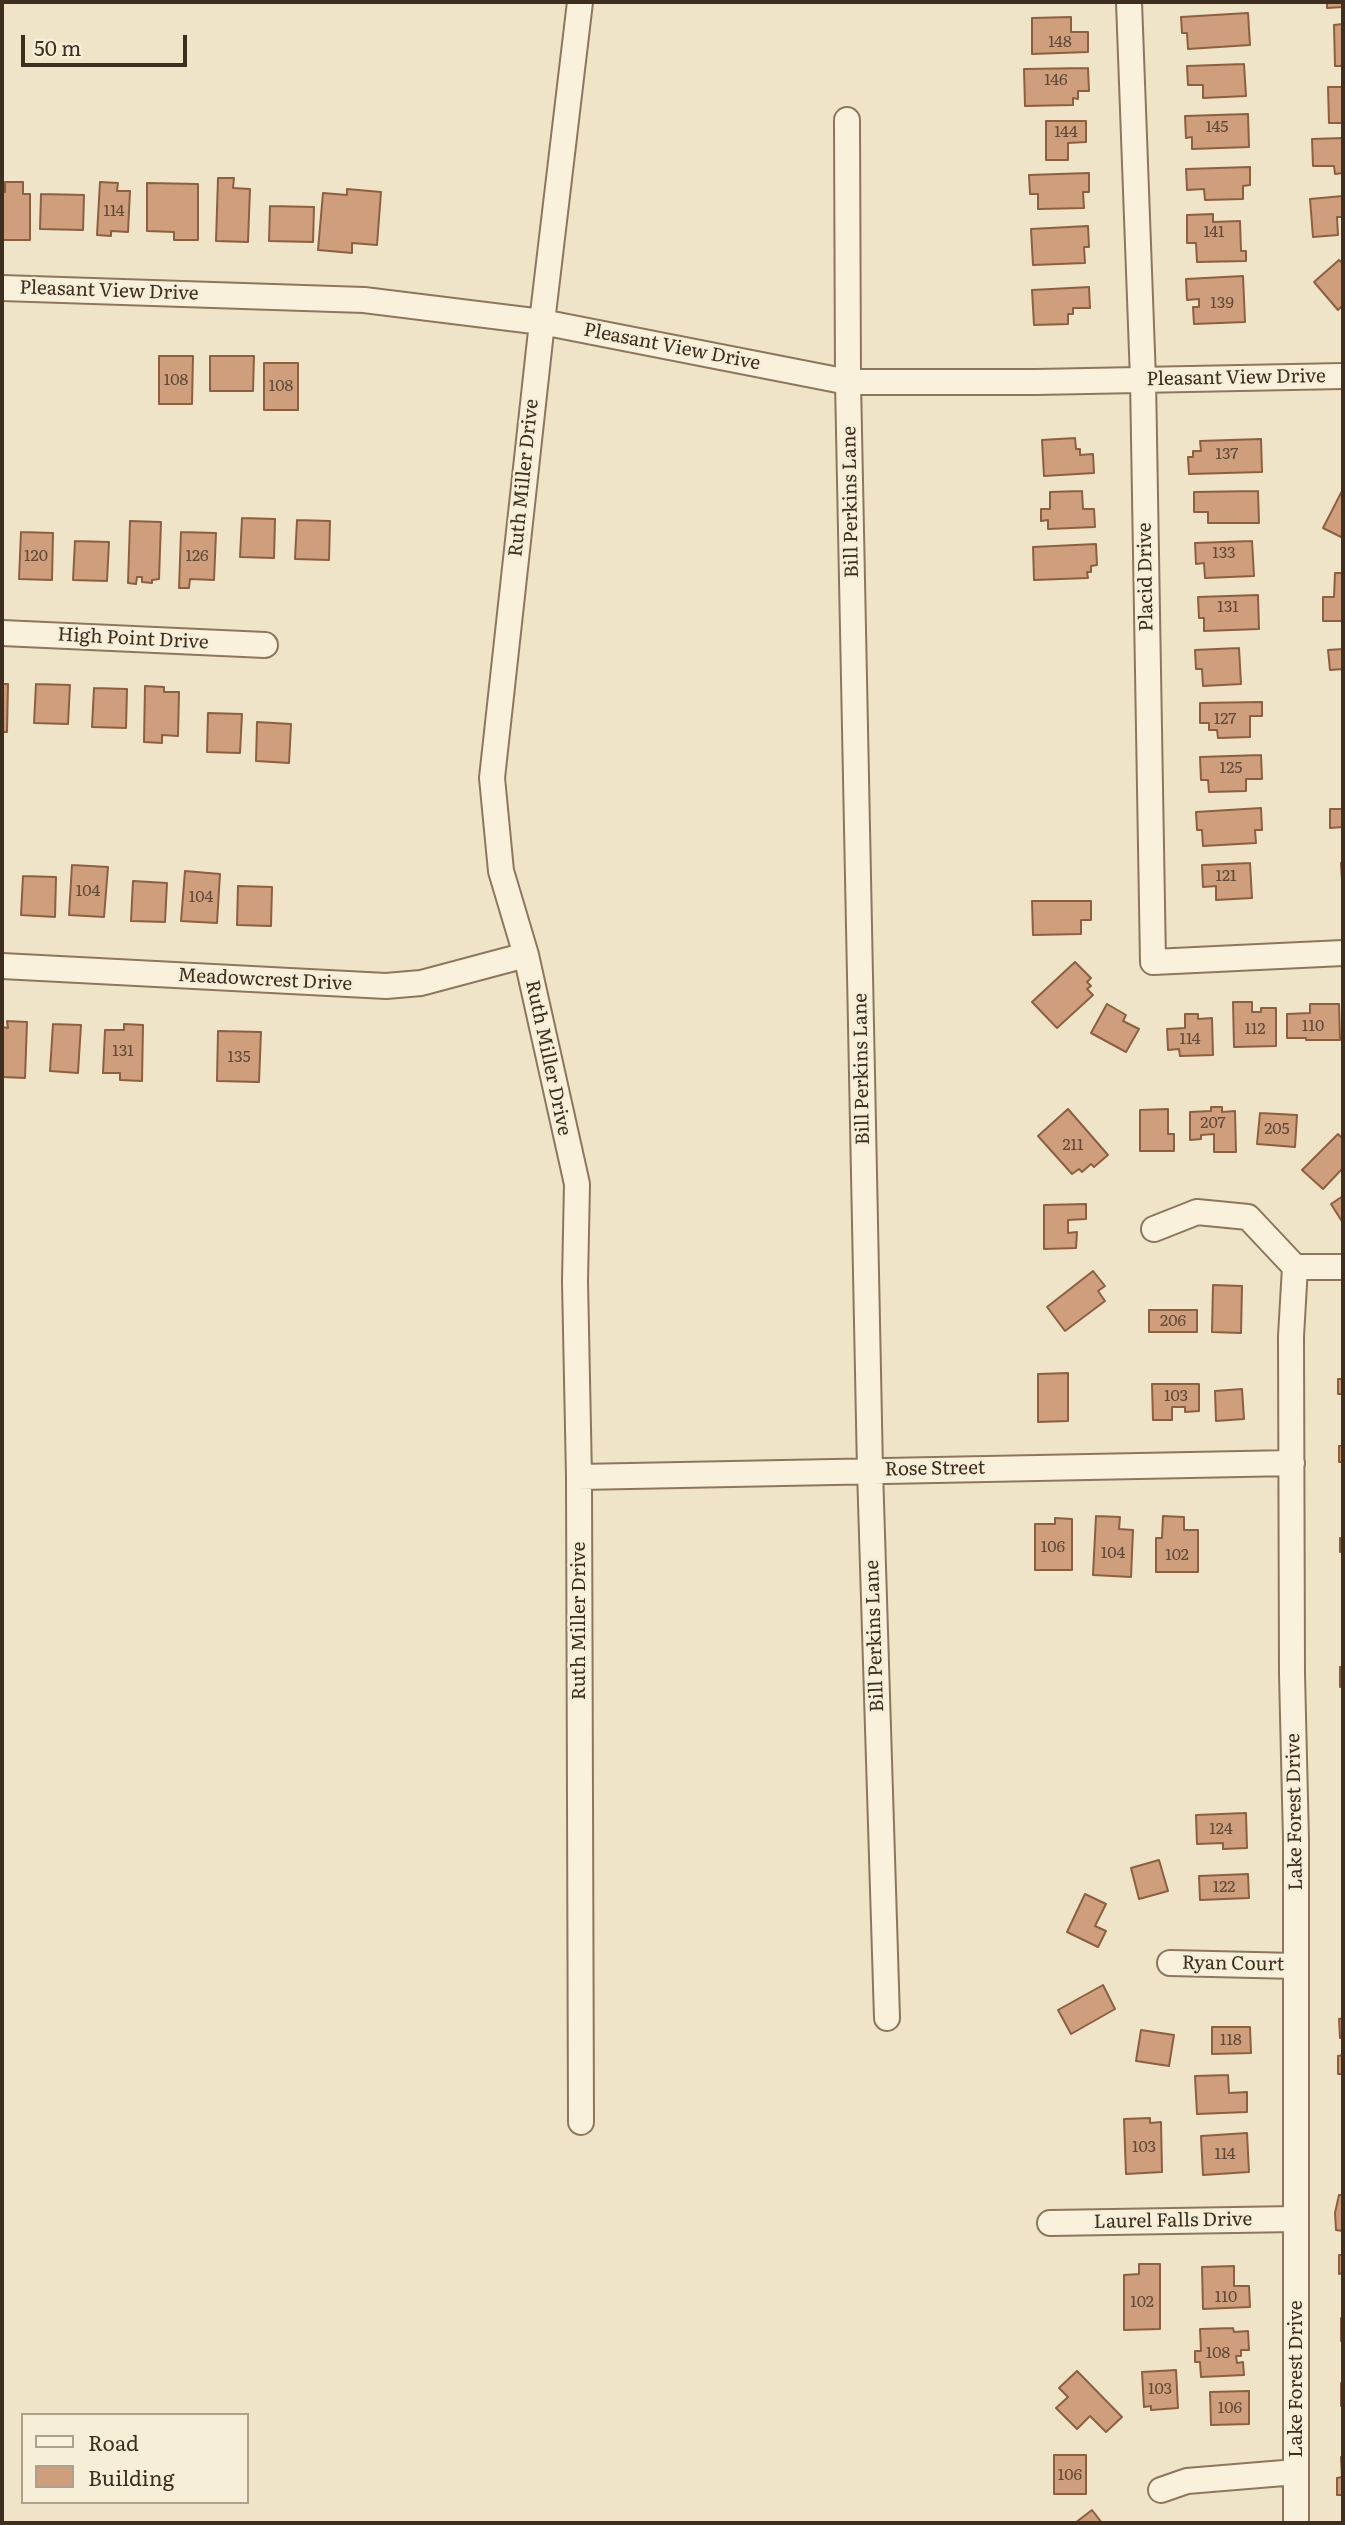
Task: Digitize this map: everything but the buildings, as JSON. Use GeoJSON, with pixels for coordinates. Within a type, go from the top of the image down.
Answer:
{"type":"FeatureCollection","features":[{"type":"Feature","properties":{"kind":"street","name":"Ruth Miller Drive"},"geometry":{"type":"LineString","coordinates":[[580,2],[492,778],[501,871],[526,955],[577,1184],[575,1281],[579,1477],[581,2122]]}},
{"type":"Feature","properties":{"kind":"street","name":"Placid Drive"},"geometry":{"type":"LineString","coordinates":[[1129,2],[1143,379],[1153,962],[1343,953]]}},
{"type":"Feature","properties":{"kind":"street","name":"Bill Perkins Lane"},"geometry":{"type":"LineString","coordinates":[[847,120],[848,382],[870,1470],[887,2018]]}},
{"type":"Feature","properties":{"kind":"street","name":"Pleasant View Drive"},"geometry":{"type":"LineString","coordinates":[[2,288],[364,300],[542,322],[848,382],[1343,376]]}},
{"type":"Feature","properties":{"kind":"street","name":"High Point Drive"},"geometry":{"type":"LineString","coordinates":[[2,633],[265,645]]}},
{"type":"Feature","properties":{"kind":"street","name":"Meadowcrest Drive"},"geometry":{"type":"LineString","coordinates":[[2,966],[386,986],[421,983],[526,955]]}},
{"type":"Feature","properties":{"kind":"street"},"geometry":{"type":"LineString","coordinates":[[1153,1228],[1197,1212],[1248,1217],[1295,1267],[1343,1267]]}},
{"type":"Feature","properties":{"kind":"street","name":"Lake Forest Drive"},"geometry":{"type":"LineString","coordinates":[[1295,1267],[1291,1336],[1296,1966],[1296,2523]]}},
{"type":"Feature","properties":{"kind":"street","name":"Rose Street"},"geometry":{"type":"LineString","coordinates":[[579,1477],[1292,1463]]}},
{"type":"Feature","properties":{"kind":"street","name":"Ryan Court"},"geometry":{"type":"LineString","coordinates":[[1170,1963],[1296,1966]]}},
{"type":"Feature","properties":{"kind":"street","name":"Laurel Falls Drive"},"geometry":{"type":"LineString","coordinates":[[1050,2223],[1296,2219]]}},
{"type":"Feature","properties":{"kind":"street"},"geometry":{"type":"LineString","coordinates":[[1161,2490],[1188,2481],[1296,2472]]}}]}
